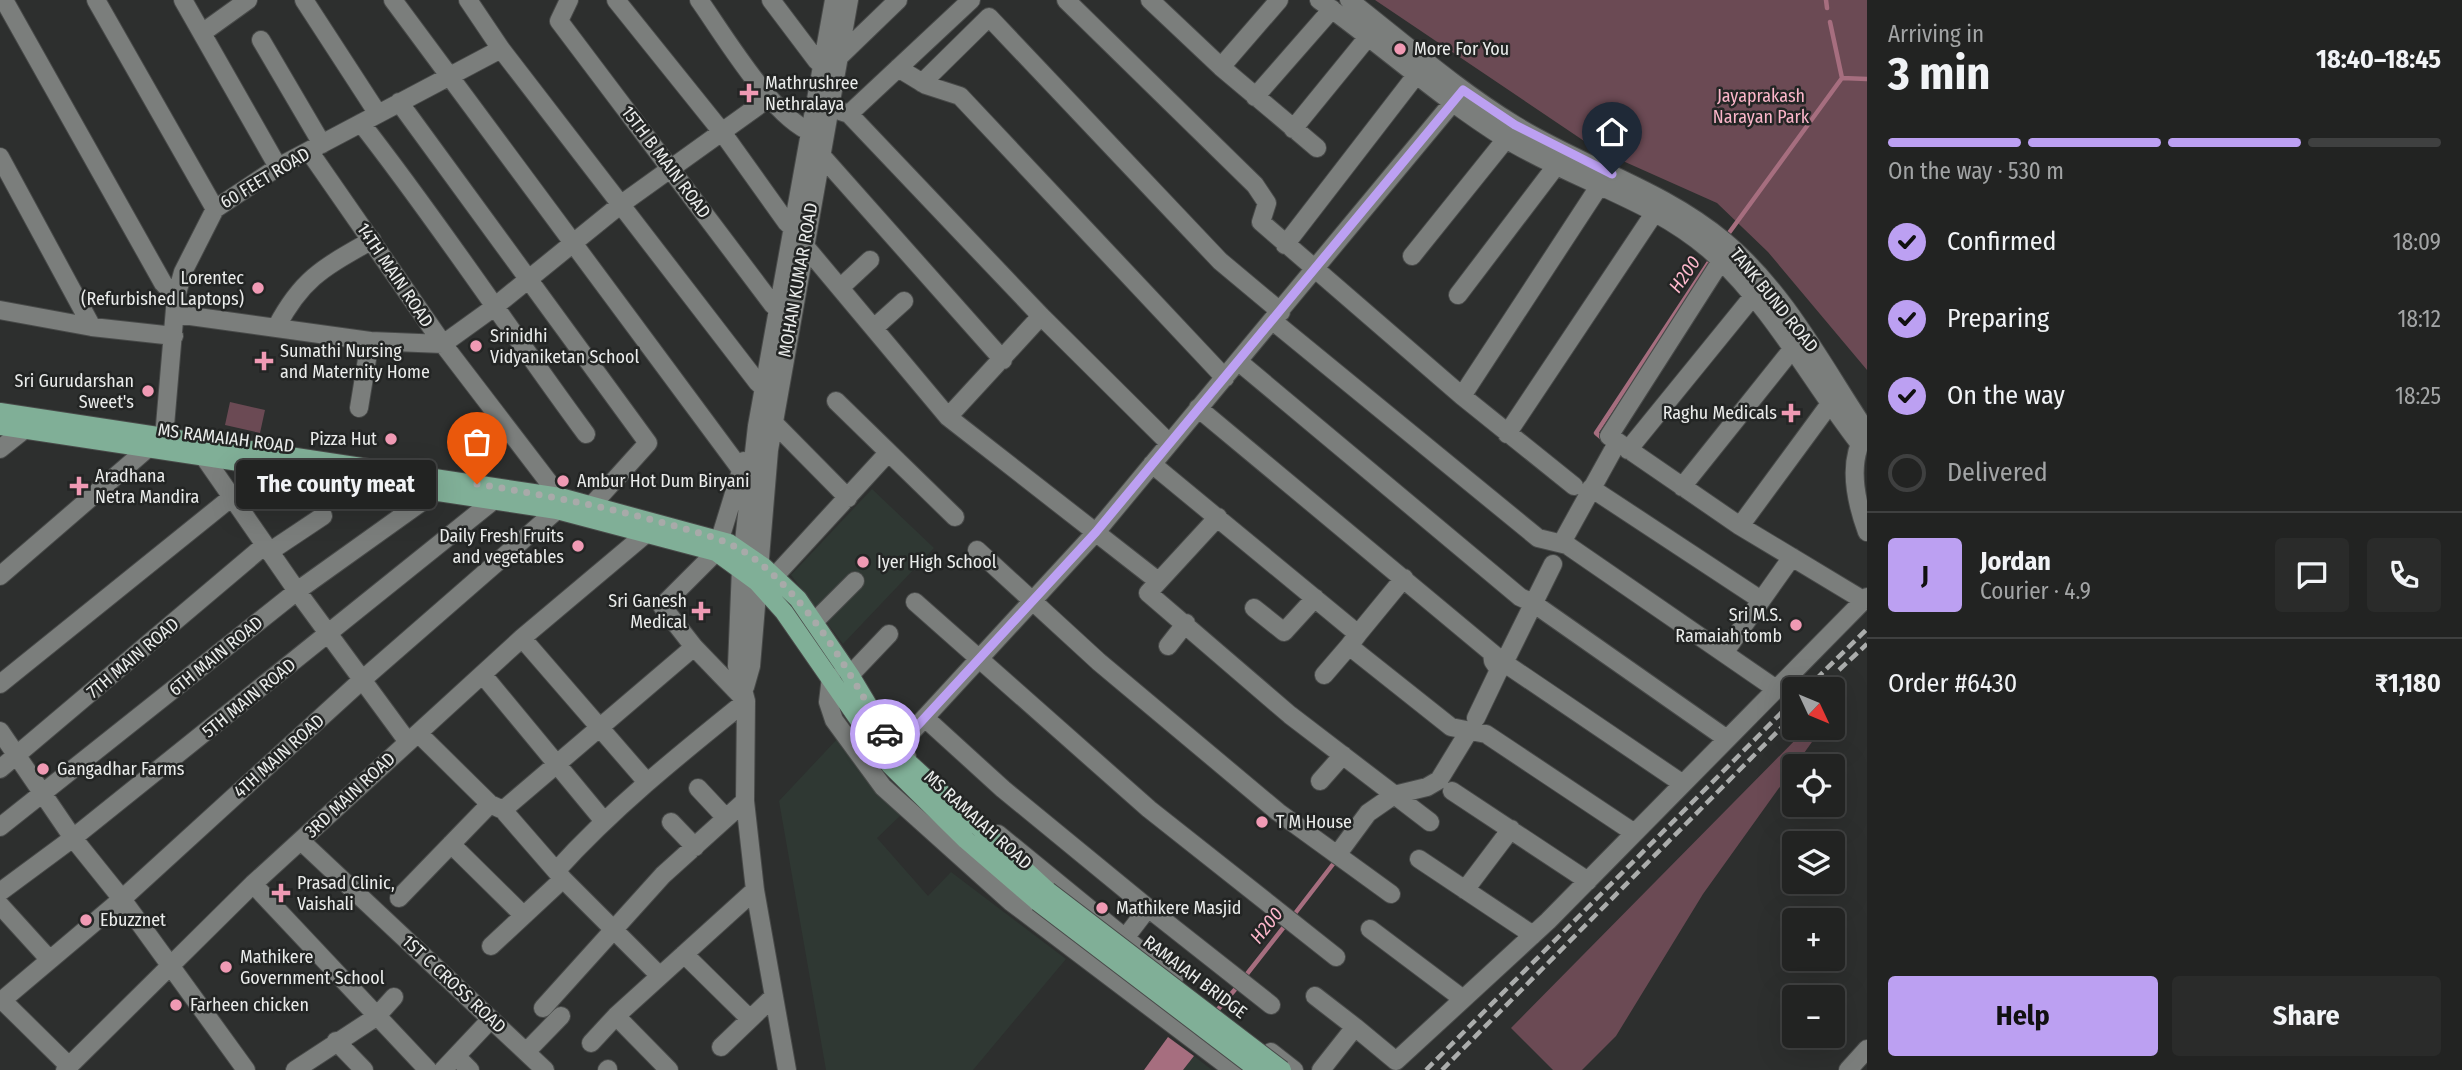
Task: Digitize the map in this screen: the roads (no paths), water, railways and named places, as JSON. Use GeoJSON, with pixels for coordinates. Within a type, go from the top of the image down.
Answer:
{"type":"FeatureCollection","features":[{"type":"Feature","properties":{"kind":"main road","name":"MS RAMAIAH ROAD"},"geometry":{"type":"LineString","coordinates":[[0,412],[202,454],[494,500],[592,505],[718,545],[742,559],[767,584],[815,621],[895,750],[1043,896]]}},
{"type":"Feature","properties":{"kind":"main road","name":"MS RAMAIAH ROAD"},"geometry":{"type":"LineString","coordinates":[[0,426],[158,445],[558,504],[648,532],[718,545]]}},
{"type":"Feature","properties":{"kind":"main road","name":"MS RAMAIAH ROAD"},"geometry":{"type":"LineString","coordinates":[[742,559],[758,562]]}},
{"type":"Feature","properties":{"kind":"main road","name":"MS RAMAIAH ROAD"},"geometry":{"type":"LineString","coordinates":[[767,584],[890,765],[965,841],[1043,896]]}},
{"type":"Feature","properties":{"kind":"main road","name":"RAMAIAH BRIDGE"},"geometry":{"type":"LineString","coordinates":[[1043,896],[1278,1062]]}},
{"type":"Feature","properties":{"kind":"main road","name":"RAMAIAH BRIDGE"},"geometry":{"type":"LineString","coordinates":[[1043,896],[1260,1070]]}},
{"type":"Feature","properties":{"kind":"street"},"geometry":{"type":"LineString","coordinates":[[4,0],[176,305],[276,326],[370,341],[443,344],[493,308],[620,205],[769,98]]}},
{"type":"Feature","properties":{"kind":"street"},"geometry":{"type":"LineString","coordinates":[[96,0],[215,209]]}},
{"type":"Feature","properties":{"kind":"street"},"geometry":{"type":"LineString","coordinates":[[183,0],[278,167]]}},
{"type":"Feature","properties":{"kind":"street"},"geometry":{"type":"LineString","coordinates":[[202,33],[248,0]]}},
{"type":"Feature","properties":{"kind":"street"},"geometry":{"type":"LineString","coordinates":[[304,0],[378,114]]}},
{"type":"Feature","properties":{"kind":"street"},"geometry":{"type":"LineString","coordinates":[[393,0],[743,471]]}},
{"type":"Feature","properties":{"kind":"street","name":"15TH B MAIN ROAD"},"geometry":{"type":"LineString","coordinates":[[569,0],[559,21],[773,305]]}},
{"type":"Feature","properties":{"kind":"street"},"geometry":{"type":"LineString","coordinates":[[616,0],[722,132],[787,223]]}},
{"type":"Feature","properties":{"kind":"street"},"geometry":{"type":"LineString","coordinates":[[699,0],[769,98],[813,133]]}},
{"type":"Feature","properties":{"kind":"street"},"geometry":{"type":"LineString","coordinates":[[771,0],[817,61]]}},
{"type":"Feature","properties":{"kind":"street"},"geometry":{"type":"LineString","coordinates":[[818,105],[817,61],[828,0]]}},
{"type":"Feature","properties":{"kind":"street"},"geometry":{"type":"LineString","coordinates":[[787,1070],[772,998],[755,890],[745,801],[745,694],[737,666],[742,559],[757,426],[813,133],[834,0]]}},
{"type":"Feature","properties":{"kind":"street"},"geometry":{"type":"LineString","coordinates":[[818,105],[840,56],[849,0]]}},
{"type":"Feature","properties":{"kind":"street"},"geometry":{"type":"LineString","coordinates":[[840,56],[898,0]]}},
{"type":"Feature","properties":{"kind":"street"},"geometry":{"type":"LineString","coordinates":[[849,114],[971,0]]}},
{"type":"Feature","properties":{"kind":"street"},"geometry":{"type":"LineString","coordinates":[[1066,0],[1255,185],[1267,202],[1261,222],[1285,245],[1507,434],[1583,487],[1761,600]]}},
{"type":"Feature","properties":{"kind":"street"},"geometry":{"type":"LineString","coordinates":[[1150,0],[1221,67],[1317,148]]}},
{"type":"Feature","properties":{"kind":"street"},"geometry":{"type":"LineString","coordinates":[[1221,67],[1279,0]]}},
{"type":"Feature","properties":{"kind":"street","name":"TANK BUND ROAD"},"geometry":{"type":"LineString","coordinates":[[1349,0],[1458,96],[1567,154],[1669,201],[1719,250],[1769,289],[1816,350],[1865,434]]}},
{"type":"Feature","properties":{"kind":"street"},"geometry":{"type":"LineString","coordinates":[[470,1],[501,49],[758,383]]}},
{"type":"Feature","properties":{"kind":"street"},"geometry":{"type":"LineString","coordinates":[[1255,97],[1325,5],[1416,74],[1458,96],[1506,139],[1556,166],[1656,212],[1719,250],[1794,348],[1829,405],[1865,434],[1855,464],[1857,492],[1867,532]]}},
{"type":"Feature","properties":{"kind":"street"},"geometry":{"type":"LineString","coordinates":[[922,83],[989,18],[1220,261],[1277,316],[1538,538],[1567,545],[1776,689]]}},
{"type":"Feature","properties":{"kind":"street"},"geometry":{"type":"LineString","coordinates":[[1293,129],[1368,37]]}},
{"type":"Feature","properties":{"kind":"street","name":"14TH MAIN ROAD"},"geometry":{"type":"LineString","coordinates":[[261,40],[315,147],[372,240],[558,504]]}},
{"type":"Feature","properties":{"kind":"street","name":"60 FEET ROAD"},"geometry":{"type":"LineString","coordinates":[[158,445],[176,305],[183,272],[215,209],[278,167],[501,49]]}},
{"type":"Feature","properties":{"kind":"street"},"geometry":{"type":"LineString","coordinates":[[898,68],[922,83],[960,96],[1225,378]]}},
{"type":"Feature","properties":{"kind":"street"},"geometry":{"type":"LineString","coordinates":[[1285,245],[1416,74]]}},
{"type":"Feature","properties":{"kind":"street"},"geometry":{"type":"LineString","coordinates":[[895,750],[1096,532],[1458,96]]}},
{"type":"Feature","properties":{"kind":"street"},"geometry":{"type":"LineString","coordinates":[[400,102],[526,281],[648,443],[592,505]]}},
{"type":"Feature","properties":{"kind":"street"},"geometry":{"type":"LineString","coordinates":[[818,105],[849,114],[1041,316],[1170,443]]}},
{"type":"Feature","properties":{"kind":"street"},"geometry":{"type":"LineString","coordinates":[[361,123],[423,203],[493,308],[586,433]]}},
{"type":"Feature","properties":{"kind":"street"},"geometry":{"type":"LineString","coordinates":[[745,694],[694,647],[662,606],[718,545],[743,471],[787,223],[813,133]]}},
{"type":"Feature","properties":{"kind":"street","name":"MOHAN KUMAR ROAD"},"geometry":{"type":"LineString","coordinates":[[745,694],[767,584],[758,562],[774,423],[820,154],[813,133]]}},
{"type":"Feature","properties":{"kind":"street"},"geometry":{"type":"LineString","coordinates":[[1412,256],[1506,139]]}},
{"type":"Feature","properties":{"kind":"street"},"geometry":{"type":"LineString","coordinates":[[820,154],[1003,360]]}},
{"type":"Feature","properties":{"kind":"street"},"geometry":{"type":"LineString","coordinates":[[0,157],[92,327]]}},
{"type":"Feature","properties":{"kind":"street"},"geometry":{"type":"LineString","coordinates":[[1458,295],[1556,166]]}},
{"type":"Feature","properties":{"kind":"street"},"geometry":{"type":"LineString","coordinates":[[1462,396],[1600,186]]}},
{"type":"Feature","properties":{"kind":"street"},"geometry":{"type":"LineString","coordinates":[[1507,434],[1656,212]]}},
{"type":"Feature","properties":{"kind":"street"},"geometry":{"type":"LineString","coordinates":[[276,326],[290,301],[313,275],[372,240]]}},
{"type":"Feature","properties":{"kind":"street"},"geometry":{"type":"LineString","coordinates":[[804,244],[948,417],[1157,581]]}},
{"type":"Feature","properties":{"kind":"street"},"geometry":{"type":"LineString","coordinates":[[1315,996],[1396,1061],[1588,881],[1633,832],[1865,599],[1740,526],[1608,436],[1719,250]]}},
{"type":"Feature","properties":{"kind":"street"},"geometry":{"type":"LineString","coordinates":[[840,288],[870,260]]}},
{"type":"Feature","properties":{"kind":"street"},"geometry":{"type":"LineString","coordinates":[[1565,537],[1583,487],[1623,446],[1754,295]]}},
{"type":"Feature","properties":{"kind":"street"},"geometry":{"type":"LineString","coordinates":[[874,328],[904,301]]}},
{"type":"Feature","properties":{"kind":"street"},"geometry":{"type":"LineString","coordinates":[[0,310],[92,327],[174,336]]}},
{"type":"Feature","properties":{"kind":"street"},"geometry":{"type":"LineString","coordinates":[[948,417],[1041,316]]}},
{"type":"Feature","properties":{"kind":"street"},"geometry":{"type":"LineString","coordinates":[[359,408],[370,341]]}},
{"type":"Feature","properties":{"kind":"street"},"geometry":{"type":"LineString","coordinates":[[1682,487],[1794,348]]}},
{"type":"Feature","properties":{"kind":"street"},"geometry":{"type":"LineString","coordinates":[[1239,362],[1520,597],[1533,603],[1727,739]]}},
{"type":"Feature","properties":{"kind":"street"},"geometry":{"type":"LineString","coordinates":[[836,401],[887,454],[955,517]]}},
{"type":"Feature","properties":{"kind":"street"},"geometry":{"type":"LineString","coordinates":[[1740,526],[1829,405]]}},
{"type":"Feature","properties":{"kind":"street"},"geometry":{"type":"LineString","coordinates":[[1198,408],[1500,654],[1683,784]]}},
{"type":"Feature","properties":{"kind":"street"},"geometry":{"type":"LineString","coordinates":[[774,423],[848,498]]}},
{"type":"Feature","properties":{"kind":"street"},"geometry":{"type":"LineString","coordinates":[[0,449],[24,430]]}},
{"type":"Feature","properties":{"kind":"street"},"geometry":{"type":"LineString","coordinates":[[0,576],[158,445]]}},
{"type":"Feature","properties":{"kind":"street"},"geometry":{"type":"LineString","coordinates":[[202,454],[297,592],[362,680],[413,737],[496,807],[660,976]]}},
{"type":"Feature","properties":{"kind":"street"},"geometry":{"type":"LineString","coordinates":[[767,584],[887,454]]}},
{"type":"Feature","properties":{"kind":"street"},"geometry":{"type":"LineString","coordinates":[[1152,464],[1315,598],[1353,640],[1451,727],[1473,724],[1633,832]]}},
{"type":"Feature","properties":{"kind":"street","name":"6TH MAIN ROAD"},"geometry":{"type":"LineString","coordinates":[[0,827],[297,592],[437,491]]}},
{"type":"Feature","properties":{"kind":"street"},"geometry":{"type":"LineString","coordinates":[[0,684],[232,497]]}},
{"type":"Feature","properties":{"kind":"street","name":"5TH MAIN ROAD"},"geometry":{"type":"LineString","coordinates":[[0,892],[73,838],[494,500]]}},
{"type":"Feature","properties":{"kind":"street","name":"4TH MAIN ROAD"},"geometry":{"type":"LineString","coordinates":[[1,1001],[122,899],[558,504]]}},
{"type":"Feature","properties":{"kind":"street","name":"7TH MAIN ROAD"},"geometry":{"type":"LineString","coordinates":[[0,769],[267,549],[323,516]]}},
{"type":"Feature","properties":{"kind":"street"},"geometry":{"type":"LineString","coordinates":[[1218,517],[1148,593],[1290,715],[1430,822]]}},
{"type":"Feature","properties":{"kind":"street","name":"3RD MAIN ROAD"},"geometry":{"type":"LineString","coordinates":[[67,1068],[253,884],[413,737],[484,676],[522,638],[648,532]]}},
{"type":"Feature","properties":{"kind":"street"},"geometry":{"type":"LineString","coordinates":[[977,550],[1099,662],[1278,812],[1391,894]]}},
{"type":"Feature","properties":{"kind":"street"},"geometry":{"type":"LineString","coordinates":[[1724,653],[1792,557]]}},
{"type":"Feature","properties":{"kind":"street"},"geometry":{"type":"LineString","coordinates":[[1337,855],[1368,813],[1394,794],[1427,787],[1439,780],[1473,724],[1499,670],[1493,661],[1533,603],[1553,564]]}},
{"type":"Feature","properties":{"kind":"street"},"geometry":{"type":"LineString","coordinates":[[1324,675],[1404,578]]}},
{"type":"Feature","properties":{"kind":"street"},"geometry":{"type":"LineString","coordinates":[[815,621],[855,581]]}},
{"type":"Feature","properties":{"kind":"street"},"geometry":{"type":"LineString","coordinates":[[1254,608],[1284,632],[1315,598]]}},
{"type":"Feature","properties":{"kind":"street"},"geometry":{"type":"LineString","coordinates":[[915,602],[1149,809],[1336,957]]}},
{"type":"Feature","properties":{"kind":"street"},"geometry":{"type":"LineString","coordinates":[[1168,646],[1186,623]]}},
{"type":"Feature","properties":{"kind":"street"},"geometry":{"type":"LineString","coordinates":[[850,675],[889,634]]}},
{"type":"Feature","properties":{"kind":"street"},"geometry":{"type":"LineString","coordinates":[[522,638],[646,781]]}},
{"type":"Feature","properties":{"kind":"street"},"geometry":{"type":"LineString","coordinates":[[399,898],[451,844],[694,647]]}},
{"type":"Feature","properties":{"kind":"street"},"geometry":{"type":"LineString","coordinates":[[484,676],[603,820]]}},
{"type":"Feature","properties":{"kind":"street"},"geometry":{"type":"LineString","coordinates":[[831,677],[828,702],[834,720],[883,787],[1011,902],[1233,1070]]}},
{"type":"Feature","properties":{"kind":"street"},"geometry":{"type":"LineString","coordinates":[[492,946],[560,875],[603,820],[745,694]]}},
{"type":"Feature","properties":{"kind":"street"},"geometry":{"type":"LineString","coordinates":[[925,718],[1003,789],[1271,1005]]}},
{"type":"Feature","properties":{"kind":"street"},"geometry":{"type":"LineString","coordinates":[[0,731],[15,757],[73,838],[122,899],[245,1069]]}},
{"type":"Feature","properties":{"kind":"street","name":"MS RAMAIAH ROAD"},"geometry":{"type":"LineString","coordinates":[[895,750],[909,758],[1278,1062],[1294,1070]]}},
{"type":"Feature","properties":{"kind":"street"},"geometry":{"type":"LineString","coordinates":[[1320,781],[1343,755]]}},
{"type":"Feature","properties":{"kind":"street"},"geometry":{"type":"LineString","coordinates":[[698,788],[726,818]]}},
{"type":"Feature","properties":{"kind":"street"},"geometry":{"type":"LineString","coordinates":[[1452,790],[1588,881]]}},
{"type":"Feature","properties":{"kind":"street"},"geometry":{"type":"LineString","coordinates":[[543,1008],[613,929],[745,801]]}},
{"type":"Feature","properties":{"kind":"street"},"geometry":{"type":"LineString","coordinates":[[671,822],[695,847]]}},
{"type":"Feature","properties":{"kind":"street"},"geometry":{"type":"LineString","coordinates":[[1465,890],[1511,829]]}},
{"type":"Feature","properties":{"kind":"street","name":"1ST C CROSS ROAD"},"geometry":{"type":"LineString","coordinates":[[301,841],[545,1070]]}},
{"type":"Feature","properties":{"kind":"street"},"geometry":{"type":"LineString","coordinates":[[451,844],[523,915]]}},
{"type":"Feature","properties":{"kind":"street"},"geometry":{"type":"LineString","coordinates":[[1419,859],[1533,935]]}},
{"type":"Feature","properties":{"kind":"street"},"geometry":{"type":"LineString","coordinates":[[253,884],[428,1070]]}},
{"type":"Feature","properties":{"kind":"street"},"geometry":{"type":"LineString","coordinates":[[592,1043],[616,1016],[755,890]]}},
{"type":"Feature","properties":{"kind":"street"},"geometry":{"type":"LineString","coordinates":[[1046,928],[1072,895]]}},
{"type":"Feature","properties":{"kind":"street"},"geometry":{"type":"LineString","coordinates":[[0,905],[49,959]]}},
{"type":"Feature","properties":{"kind":"street"},"geometry":{"type":"LineString","coordinates":[[1125,938],[1148,908]]}},
{"type":"Feature","properties":{"kind":"street"},"geometry":{"type":"LineString","coordinates":[[1370,929],[1463,999]]}},
{"type":"Feature","properties":{"kind":"street"},"geometry":{"type":"LineString","coordinates":[[684,954],[750,1019]]}},
{"type":"Feature","properties":{"kind":"street"},"geometry":{"type":"LineString","coordinates":[[295,1070],[376,1017],[394,997]]}},
{"type":"Feature","properties":{"kind":"street"},"geometry":{"type":"LineString","coordinates":[[721,1047],[772,998]]}},
{"type":"Feature","properties":{"kind":"street"},"geometry":{"type":"LineString","coordinates":[[1,1001],[67,1068]]}},
{"type":"Feature","properties":{"kind":"street"},"geometry":{"type":"LineString","coordinates":[[526,1052],[561,1016]]}},
{"type":"Feature","properties":{"kind":"street"},"geometry":{"type":"LineString","coordinates":[[616,1016],[669,1070]]}},
{"type":"Feature","properties":{"kind":"street"},"geometry":{"type":"LineString","coordinates":[[443,1070],[491,1019]]}},
{"type":"Feature","properties":{"kind":"street"},"geometry":{"type":"LineString","coordinates":[[1321,1070],[1355,1027]]}},
{"type":"Feature","properties":{"kind":"street"},"geometry":{"type":"LineString","coordinates":[[336,1041],[364,1070]]}},
{"type":"Feature","properties":{"kind":"street"},"geometry":{"type":"LineString","coordinates":[[1849,1070],[1867,1049]]}},
{"type":"Feature","properties":{"kind":"street"},"geometry":{"type":"LineString","coordinates":[[456,1056],[470,1070]]}},
{"type":"Feature","properties":{"kind":"street"},"geometry":{"type":"LineString","coordinates":[[1260,1070],[1278,1062]]}},
{"type":"Feature","properties":{"kind":"waterway","name":"H200"},"geometry":{"type":"LineString","coordinates":[[1826,0],[1827,8]]}},
{"type":"Feature","properties":{"kind":"waterway","name":"H200"},"geometry":{"type":"LineString","coordinates":[[1726,237],[1842,78],[1830,22]]}},
{"type":"Feature","properties":{"kind":"waterway"},"geometry":{"type":"LineString","coordinates":[[1842,78],[1867,79]]}},
{"type":"Feature","properties":{"kind":"waterway","name":"H200"},"geometry":{"type":"LineString","coordinates":[[1603,439],[1596,433],[1711,259]]}},
{"type":"Feature","properties":{"kind":"waterway","name":"H200"},"geometry":{"type":"LineString","coordinates":[[1293,916],[1337,859]]}},
{"type":"Feature","properties":{"kind":"waterway","name":"H200"},"geometry":{"type":"LineString","coordinates":[[1243,979],[1287,923]]}},
{"type":"Feature","properties":{"kind":"waterway","name":"H200"},"geometry":{"type":"LineString","coordinates":[[1214,1014],[1238,986]]}},
{"type":"Feature","properties":{"kind":"railway"},"geometry":{"type":"LineString","coordinates":[[1818,677],[1867,629]]}},
{"type":"Feature","properties":{"kind":"railway"},"geometry":{"type":"LineString","coordinates":[[1839,670],[1867,644]]}},
{"type":"Feature","properties":{"kind":"railway"},"geometry":{"type":"LineString","coordinates":[[1426,1070],[1782,712]]}},
{"type":"Feature","properties":{"kind":"railway"},"geometry":{"type":"LineString","coordinates":[[1442,1070],[1782,727]]}},
{"type":"Feature","properties":{"kind":"place","name":"More For You"},"geometry":{"type":"Point","coordinates":[1400,49]}},
{"type":"Feature","properties":{"kind":"place","name":"Mathrushree Nethralaya"},"geometry":{"type":"Point","coordinates":[749,93]}},
{"type":"Feature","properties":{"kind":"place","name":"Lorentec (Refurbished Laptops)"},"geometry":{"type":"Point","coordinates":[258,288]}},
{"type":"Feature","properties":{"kind":"place","name":"Srinidhi Vidyaniketan School"},"geometry":{"type":"Point","coordinates":[476,346]}},
{"type":"Feature","properties":{"kind":"place","name":"Sumathi Nursing and Maternity Home"},"geometry":{"type":"Point","coordinates":[264,361]}},
{"type":"Feature","properties":{"kind":"place","name":"Sri Gurudarshan Sweet's"},"geometry":{"type":"Point","coordinates":[148,391]}},
{"type":"Feature","properties":{"kind":"place","name":"Raghu Medicals"},"geometry":{"type":"Point","coordinates":[1791,413]}},
{"type":"Feature","properties":{"kind":"place","name":"Pizza Hut"},"geometry":{"type":"Point","coordinates":[391,439]}},
{"type":"Feature","properties":{"kind":"place","name":"Ambur Hot Dum Biryani"},"geometry":{"type":"Point","coordinates":[563,481]}},
{"type":"Feature","properties":{"kind":"place","name":"The county meat"},"geometry":{"type":"Point","coordinates":[477,484]}},
{"type":"Feature","properties":{"kind":"place","name":"Aradhana Netra Mandira"},"geometry":{"type":"Point","coordinates":[79,486]}},
{"type":"Feature","properties":{"kind":"place","name":"Daily Fresh Fruits and vegetables"},"geometry":{"type":"Point","coordinates":[578,546]}},
{"type":"Feature","properties":{"kind":"place","name":"Iyer High School"},"geometry":{"type":"Point","coordinates":[863,562]}},
{"type":"Feature","properties":{"kind":"place","name":"Sri Ganesh Medical"},"geometry":{"type":"Point","coordinates":[701,611]}},
{"type":"Feature","properties":{"kind":"place","name":"Sri M.S. Ramaiah tomb"},"geometry":{"type":"Point","coordinates":[1796,625]}},
{"type":"Feature","properties":{"kind":"place","name":"Gangadhar Farms"},"geometry":{"type":"Point","coordinates":[43,769]}},
{"type":"Feature","properties":{"kind":"place","name":"T M House"},"geometry":{"type":"Point","coordinates":[1262,822]}},
{"type":"Feature","properties":{"kind":"place","name":"Prasad Clinic, Vaishali"},"geometry":{"type":"Point","coordinates":[281,893]}},
{"type":"Feature","properties":{"kind":"place","name":"Mathikere Masjid"},"geometry":{"type":"Point","coordinates":[1102,908]}},
{"type":"Feature","properties":{"kind":"place","name":"Ebuzznet"},"geometry":{"type":"Point","coordinates":[86,920]}},
{"type":"Feature","properties":{"kind":"place","name":"Mathikere Government School"},"geometry":{"type":"Point","coordinates":[226,967]}},
{"type":"Feature","properties":{"kind":"place","name":"Farheen chicken"},"geometry":{"type":"Point","coordinates":[176,1005]}},
{"type":"Feature","properties":{"kind":"park label","name":"Jayaprakash Narayan Park"},"geometry":{"type":"Point","coordinates":[1761,106]}}]}
